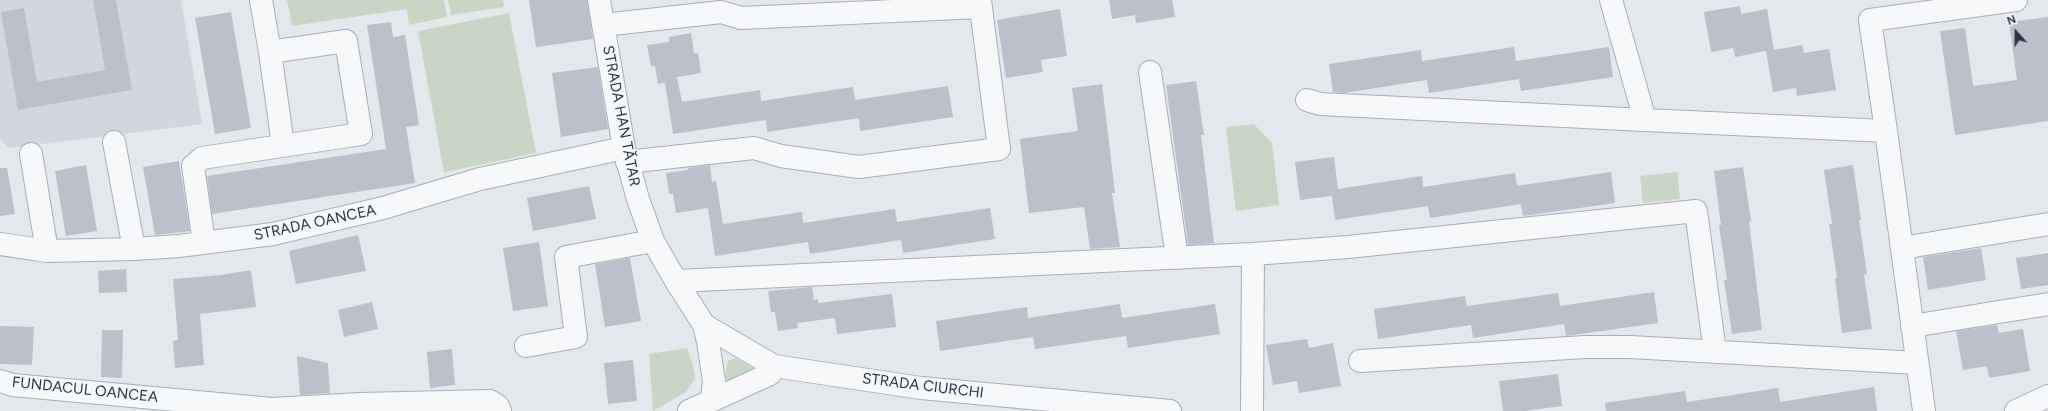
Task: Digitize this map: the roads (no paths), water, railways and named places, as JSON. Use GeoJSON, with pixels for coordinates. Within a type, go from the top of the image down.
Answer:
{"type":"FeatureCollection","features":[{"type":"Feature","properties":{"kind":"street"},"geometry":{"type":"LineString","coordinates":[[261,0],[283,145]]}},
{"type":"Feature","properties":{"kind":"street","name":"STRADA HAN TĂTAR"},"geometry":{"type":"LineString","coordinates":[[599,0],[625,155],[653,241],[704,325],[774,366]]}},
{"type":"Feature","properties":{"kind":"street"},"geometry":{"type":"LineString","coordinates":[[1611,0],[1646,120]]}},
{"type":"Feature","properties":{"kind":"street"},"geometry":{"type":"LineString","coordinates":[[1924,411],[1870,20],[2016,0]]}},
{"type":"Feature","properties":{"kind":"street"},"geometry":{"type":"LineString","coordinates":[[603,25],[721,12],[741,18],[980,4]]}},
{"type":"Feature","properties":{"kind":"street","name":"STRADA OANCEA"},"geometry":{"type":"LineString","coordinates":[[0,244],[47,251],[134,249],[204,243],[273,234],[383,208],[480,179],[625,155],[754,148],[781,156],[859,167],[999,149],[980,4]]}},
{"type":"Feature","properties":{"kind":"street"},"geometry":{"type":"LineString","coordinates":[[204,243],[193,166],[202,158],[361,134],[346,41],[270,52]]}},
{"type":"Feature","properties":{"kind":"street"},"geometry":{"type":"LineString","coordinates":[[1150,72],[1177,258]]}},
{"type":"Feature","properties":{"kind":"street"},"geometry":{"type":"LineString","coordinates":[[1307,100],[1320,104],[1886,131]]}},
{"type":"Feature","properties":{"kind":"street"},"geometry":{"type":"LineString","coordinates":[[114,142],[134,249]]}},
{"type":"Feature","properties":{"kind":"street"},"geometry":{"type":"LineString","coordinates":[[31,154],[47,251]]}},
{"type":"Feature","properties":{"kind":"street"},"geometry":{"type":"LineString","coordinates":[[676,281],[1253,254],[1348,246],[1696,211],[1715,352]]}},
{"type":"Feature","properties":{"kind":"street"},"geometry":{"type":"LineString","coordinates":[[1902,248],[2048,224]]}},
{"type":"Feature","properties":{"kind":"street"},"geometry":{"type":"LineString","coordinates":[[526,346],[576,337],[566,256],[653,241]]}},
{"type":"Feature","properties":{"kind":"street"},"geometry":{"type":"LineString","coordinates":[[1252,411],[1253,254]]}},
{"type":"Feature","properties":{"kind":"street"},"geometry":{"type":"LineString","coordinates":[[1912,326],[2048,304]]}},
{"type":"Feature","properties":{"kind":"street"},"geometry":{"type":"LineString","coordinates":[[704,325],[714,381],[712,400]]}},
{"type":"Feature","properties":{"kind":"street"},"geometry":{"type":"LineString","coordinates":[[1360,361],[1585,348],[1630,347],[1917,363]]}},
{"type":"Feature","properties":{"kind":"street"},"geometry":{"type":"LineString","coordinates":[[689,411],[770,374],[774,366]]}},
{"type":"Feature","properties":{"kind":"street","name":"STRADA CIURCHI"},"geometry":{"type":"LineString","coordinates":[[774,366],[921,388],[991,402],[1170,411]]}},
{"type":"Feature","properties":{"kind":"street","name":"FUNDACUL OANCEA"},"geometry":{"type":"LineString","coordinates":[[0,381],[13,385],[272,409],[360,404],[490,401],[498,406],[500,411]]}},
{"type":"Feature","properties":{"kind":"street"},"geometry":{"type":"LineString","coordinates":[[2016,411],[2048,396]]}}]}
